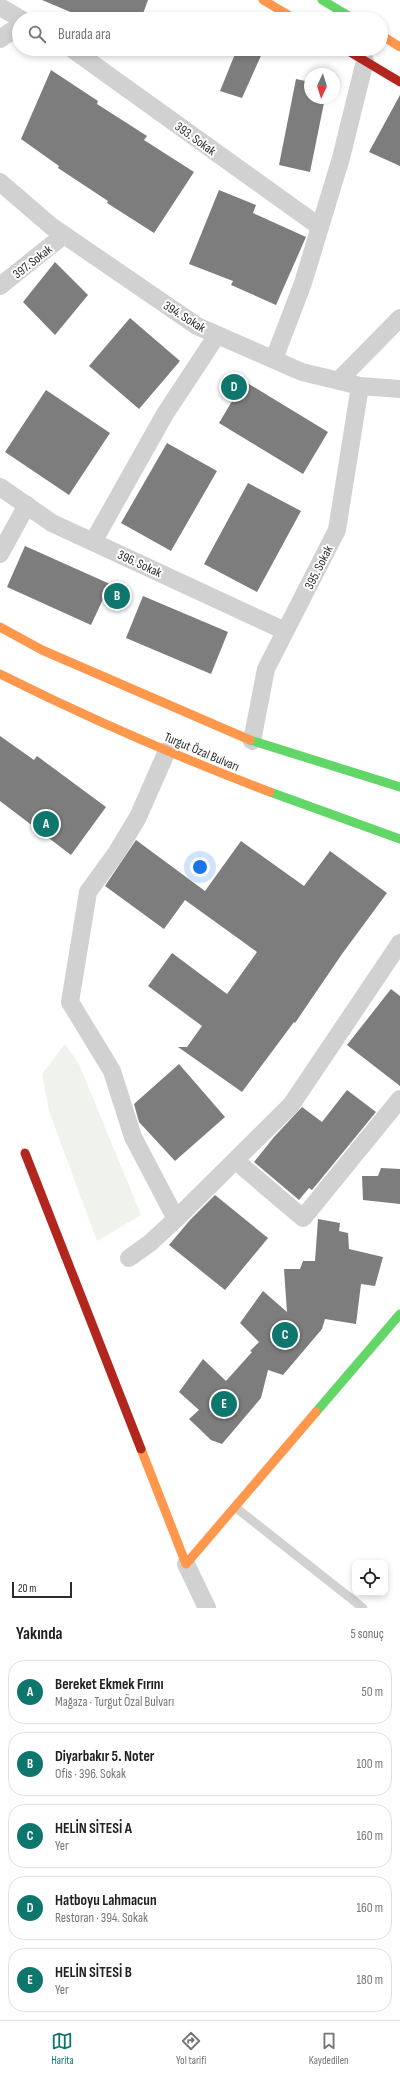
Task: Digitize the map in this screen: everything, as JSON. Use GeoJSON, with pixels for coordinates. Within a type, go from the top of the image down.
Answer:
{"type":"FeatureCollection","features":[{"type":"Feature","properties":{"kind":"main road"},"geometry":{"type":"LineString","coordinates":[[263,0],[283,12]]}},
{"type":"Feature","properties":{"kind":"main road"},"geometry":{"type":"LineString","coordinates":[[329,2],[344,12]]}},
{"type":"Feature","properties":{"kind":"main road"},"geometry":{"type":"LineString","coordinates":[[388,39],[400,47]]}},
{"type":"Feature","properties":{"kind":"main road"},"geometry":{"type":"LineString","coordinates":[[357,56],[400,82]]}},
{"type":"Feature","properties":{"kind":"main road"},"geometry":{"type":"LineString","coordinates":[[0,627],[42,650],[252,740],[400,787]]}},
{"type":"Feature","properties":{"kind":"main road","name":"Turgut Özal Bulvarı"},"geometry":{"type":"LineString","coordinates":[[0,674],[55,703],[252,786],[400,839]]}},
{"type":"Feature","properties":{"kind":"main road"},"geometry":{"type":"LineString","coordinates":[[25,1153],[186,1564],[400,1314]]}},
{"type":"Feature","properties":{"kind":"street"},"geometry":{"type":"LineString","coordinates":[[0,6],[12,13]]}},
{"type":"Feature","properties":{"kind":"street"},"geometry":{"type":"LineString","coordinates":[[0,39],[12,31]]}},
{"type":"Feature","properties":{"kind":"street","name":"393. Sokak"},"geometry":{"type":"LineString","coordinates":[[82,56],[320,227]]}},
{"type":"Feature","properties":{"kind":"street"},"geometry":{"type":"LineString","coordinates":[[274,359],[303,283],[341,158],[365,61]]}},
{"type":"Feature","properties":{"kind":"street","name":"394. Sokak"},"geometry":{"type":"LineString","coordinates":[[0,182],[64,236],[197,326],[302,372],[360,386],[400,389]]}},
{"type":"Feature","properties":{"kind":"street","name":"397. Sokak"},"geometry":{"type":"LineString","coordinates":[[0,286],[64,236]]}},
{"type":"Feature","properties":{"kind":"street"},"geometry":{"type":"LineString","coordinates":[[338,380],[400,318]]}},
{"type":"Feature","properties":{"kind":"street"},"geometry":{"type":"LineString","coordinates":[[93,542],[165,414],[217,335]]}},
{"type":"Feature","properties":{"kind":"street","name":"395. Sokak"},"geometry":{"type":"LineString","coordinates":[[252,740],[266,669],[337,530],[360,386]]}},
{"type":"Feature","properties":{"kind":"street","name":"396. Sokak"},"geometry":{"type":"LineString","coordinates":[[0,487],[52,523],[285,631]]}},
{"type":"Feature","properties":{"kind":"street"},"geometry":{"type":"LineString","coordinates":[[0,554],[27,505]]}},
{"type":"Feature","properties":{"kind":"street"},"geometry":{"type":"LineString","coordinates":[[167,750],[138,817],[117,852],[88,892],[70,1002],[112,1071],[134,1138],[176,1219]]}},
{"type":"Feature","properties":{"kind":"street"},"geometry":{"type":"LineString","coordinates":[[129,1258],[150,1243],[176,1219],[292,1106],[400,943]]}},
{"type":"Feature","properties":{"kind":"street"},"geometry":{"type":"LineString","coordinates":[[236,1161],[303,1218],[400,1099]]}},
{"type":"Feature","properties":{"kind":"street"},"geometry":{"type":"LineString","coordinates":[[186,1564],[207,1608]]}},
{"type":"Feature","properties":{"kind":"lane"},"geometry":{"type":"LineString","coordinates":[[235,1507],[363,1608]]}},
{"type":"Feature","properties":{"kind":"shaded area"},"geometry":{"type":"Polygon","coordinates":[[[65,1044],[79,1064],[141,1215],[97,1241],[49,1111],[42,1074],[65,1044]]]}},
{"type":"Feature","properties":{"kind":"building"},"geometry":{"type":"Polygon","coordinates":[[[42,0],[148,0],[144,12],[70,12],[42,0]]]}},
{"type":"Feature","properties":{"kind":"building"},"geometry":{"type":"Polygon","coordinates":[[[234,56],[261,56],[242,98],[220,91],[234,56]]]}},
{"type":"Feature","properties":{"kind":"building"},"geometry":{"type":"Polygon","coordinates":[[[51,70],[98,101],[97,104],[147,136],[144,140],[194,172],[154,233],[107,203],[108,201],[58,168],[59,166],[21,139],[51,70]]]}},
{"type":"Feature","properties":{"kind":"building"},"geometry":{"type":"Polygon","coordinates":[[[296,79],[304,81],[304,104],[324,104],[310,172],[279,165],[296,79]]]}},
{"type":"Feature","properties":{"kind":"building"},"geometry":{"type":"Polygon","coordinates":[[[400,95],[400,166],[369,152],[400,95]]]}},
{"type":"Feature","properties":{"kind":"building"},"geometry":{"type":"Polygon","coordinates":[[[219,190],[256,205],[253,213],[306,237],[276,305],[231,285],[233,281],[189,264],[219,190]]]}},
{"type":"Feature","properties":{"kind":"building"},"geometry":{"type":"Polygon","coordinates":[[[55,262],[88,295],[55,335],[23,302],[55,262]]]}},
{"type":"Feature","properties":{"kind":"building"},"geometry":{"type":"Polygon","coordinates":[[[130,318],[180,361],[139,409],[89,366],[130,318]]]}},
{"type":"Feature","properties":{"kind":"building"},"geometry":{"type":"Polygon","coordinates":[[[244,381],[328,432],[303,474],[219,423],[244,381]]]}},
{"type":"Feature","properties":{"kind":"building"},"geometry":{"type":"Polygon","coordinates":[[[46,390],[110,433],[69,495],[5,452],[46,390]]]}},
{"type":"Feature","properties":{"kind":"building"},"geometry":{"type":"Polygon","coordinates":[[[167,443],[217,471],[171,551],[121,523],[167,443]]]}},
{"type":"Feature","properties":{"kind":"building"},"geometry":{"type":"Polygon","coordinates":[[[248,483],[301,511],[257,592],[204,564],[248,483]]]}},
{"type":"Feature","properties":{"kind":"building"},"geometry":{"type":"Polygon","coordinates":[[[25,546],[110,584],[91,625],[7,587],[25,546]]]}},
{"type":"Feature","properties":{"kind":"building"},"geometry":{"type":"Polygon","coordinates":[[[143,596],[228,632],[211,674],[126,638],[143,596]]]}},
{"type":"Feature","properties":{"kind":"building"},"geometry":{"type":"Polygon","coordinates":[[[0,736],[34,760],[37,756],[106,807],[71,855],[0,801],[0,736]]]}},
{"type":"Feature","properties":{"kind":"building"},"geometry":{"type":"Polygon","coordinates":[[[136,840],[205,891],[241,841],[304,886],[330,851],[387,893],[342,954],[295,1023],[294,1022],[242,1092],[178,1047],[187,1047],[202,1026],[148,986],[172,953],[227,994],[257,952],[185,900],[164,929],[105,886],[136,840]]]}},
{"type":"Feature","properties":{"kind":"building"},"geometry":{"type":"Polygon","coordinates":[[[391,989],[400,996],[400,1086],[347,1045],[391,989]]]}},
{"type":"Feature","properties":{"kind":"building"},"geometry":{"type":"Polygon","coordinates":[[[179,1064],[225,1117],[175,1161],[139,1122],[134,1104],[179,1064]]]}},
{"type":"Feature","properties":{"kind":"building"},"geometry":{"type":"Polygon","coordinates":[[[347,1090],[376,1112],[312,1190],[309,1188],[299,1200],[254,1162],[274,1137],[302,1107],[322,1122],[347,1090]]]}},
{"type":"Feature","properties":{"kind":"building"},"geometry":{"type":"Polygon","coordinates":[[[381,1168],[400,1169],[400,1204],[363,1200],[362,1176],[378,1176],[381,1168]]]}},
{"type":"Feature","properties":{"kind":"building"},"geometry":{"type":"Polygon","coordinates":[[[215,1195],[268,1238],[225,1290],[169,1245],[190,1220],[215,1195]]]}},
{"type":"Feature","properties":{"kind":"building"},"geometry":{"type":"Polygon","coordinates":[[[318,1219],[340,1223],[339,1231],[348,1233],[349,1249],[383,1257],[375,1286],[361,1284],[356,1324],[325,1319],[322,1329],[283,1375],[268,1370],[261,1398],[222,1444],[211,1440],[189,1419],[199,1410],[179,1392],[203,1359],[226,1381],[252,1352],[250,1351],[259,1342],[240,1323],[263,1291],[287,1312],[284,1269],[300,1269],[303,1261],[315,1261],[318,1219]]]}},
{"type":"Feature","properties":{"kind":"traffic: fast"},"geometry":{"type":"LineString","coordinates":[[322,0],[342,12]]}},
{"type":"Feature","properties":{"kind":"traffic: fast"},"geometry":{"type":"LineString","coordinates":[[250,740],[400,787]]}},
{"type":"Feature","properties":{"kind":"traffic: fast"},"geometry":{"type":"LineString","coordinates":[[270,792],[400,839]]}},
{"type":"Feature","properties":{"kind":"traffic: fast"},"geometry":{"type":"LineString","coordinates":[[316,1412],[400,1314]]}},
{"type":"Feature","properties":{"kind":"traffic: slow"},"geometry":{"type":"LineString","coordinates":[[263,0],[283,12]]}},
{"type":"Feature","properties":{"kind":"traffic: slow"},"geometry":{"type":"LineString","coordinates":[[388,39],[400,47]]}},
{"type":"Feature","properties":{"kind":"traffic: slow"},"geometry":{"type":"LineString","coordinates":[[0,627],[42,650],[250,740]]}},
{"type":"Feature","properties":{"kind":"traffic: slow"},"geometry":{"type":"LineString","coordinates":[[0,674],[66,706],[134,736],[201,765],[270,792]]}},
{"type":"Feature","properties":{"kind":"traffic: slow"},"geometry":{"type":"LineString","coordinates":[[141,1449],[186,1564],[316,1412]]}},
{"type":"Feature","properties":{"kind":"traffic: jam"},"geometry":{"type":"LineString","coordinates":[[357,56],[400,82]]}},
{"type":"Feature","properties":{"kind":"traffic: jam"},"geometry":{"type":"LineString","coordinates":[[25,1153],[141,1449]]}},
{"type":"Feature","properties":{"kind":"place","name":"Hatboyu Lahmacun"},"geometry":{"type":"Point","coordinates":[234,387]}},
{"type":"Feature","properties":{"kind":"place","name":"Diyarbakır 5. Noter"},"geometry":{"type":"Point","coordinates":[117,596]}},
{"type":"Feature","properties":{"kind":"place","name":"Bereket Ekmek Fırını"},"geometry":{"type":"Point","coordinates":[46,824]}},
{"type":"Feature","properties":{"kind":"place","name":"HELİN SİTESİ A"},"geometry":{"type":"Point","coordinates":[285,1335]}},
{"type":"Feature","properties":{"kind":"place","name":"HELİN SİTESİ B"},"geometry":{"type":"Point","coordinates":[224,1404]}}]}
